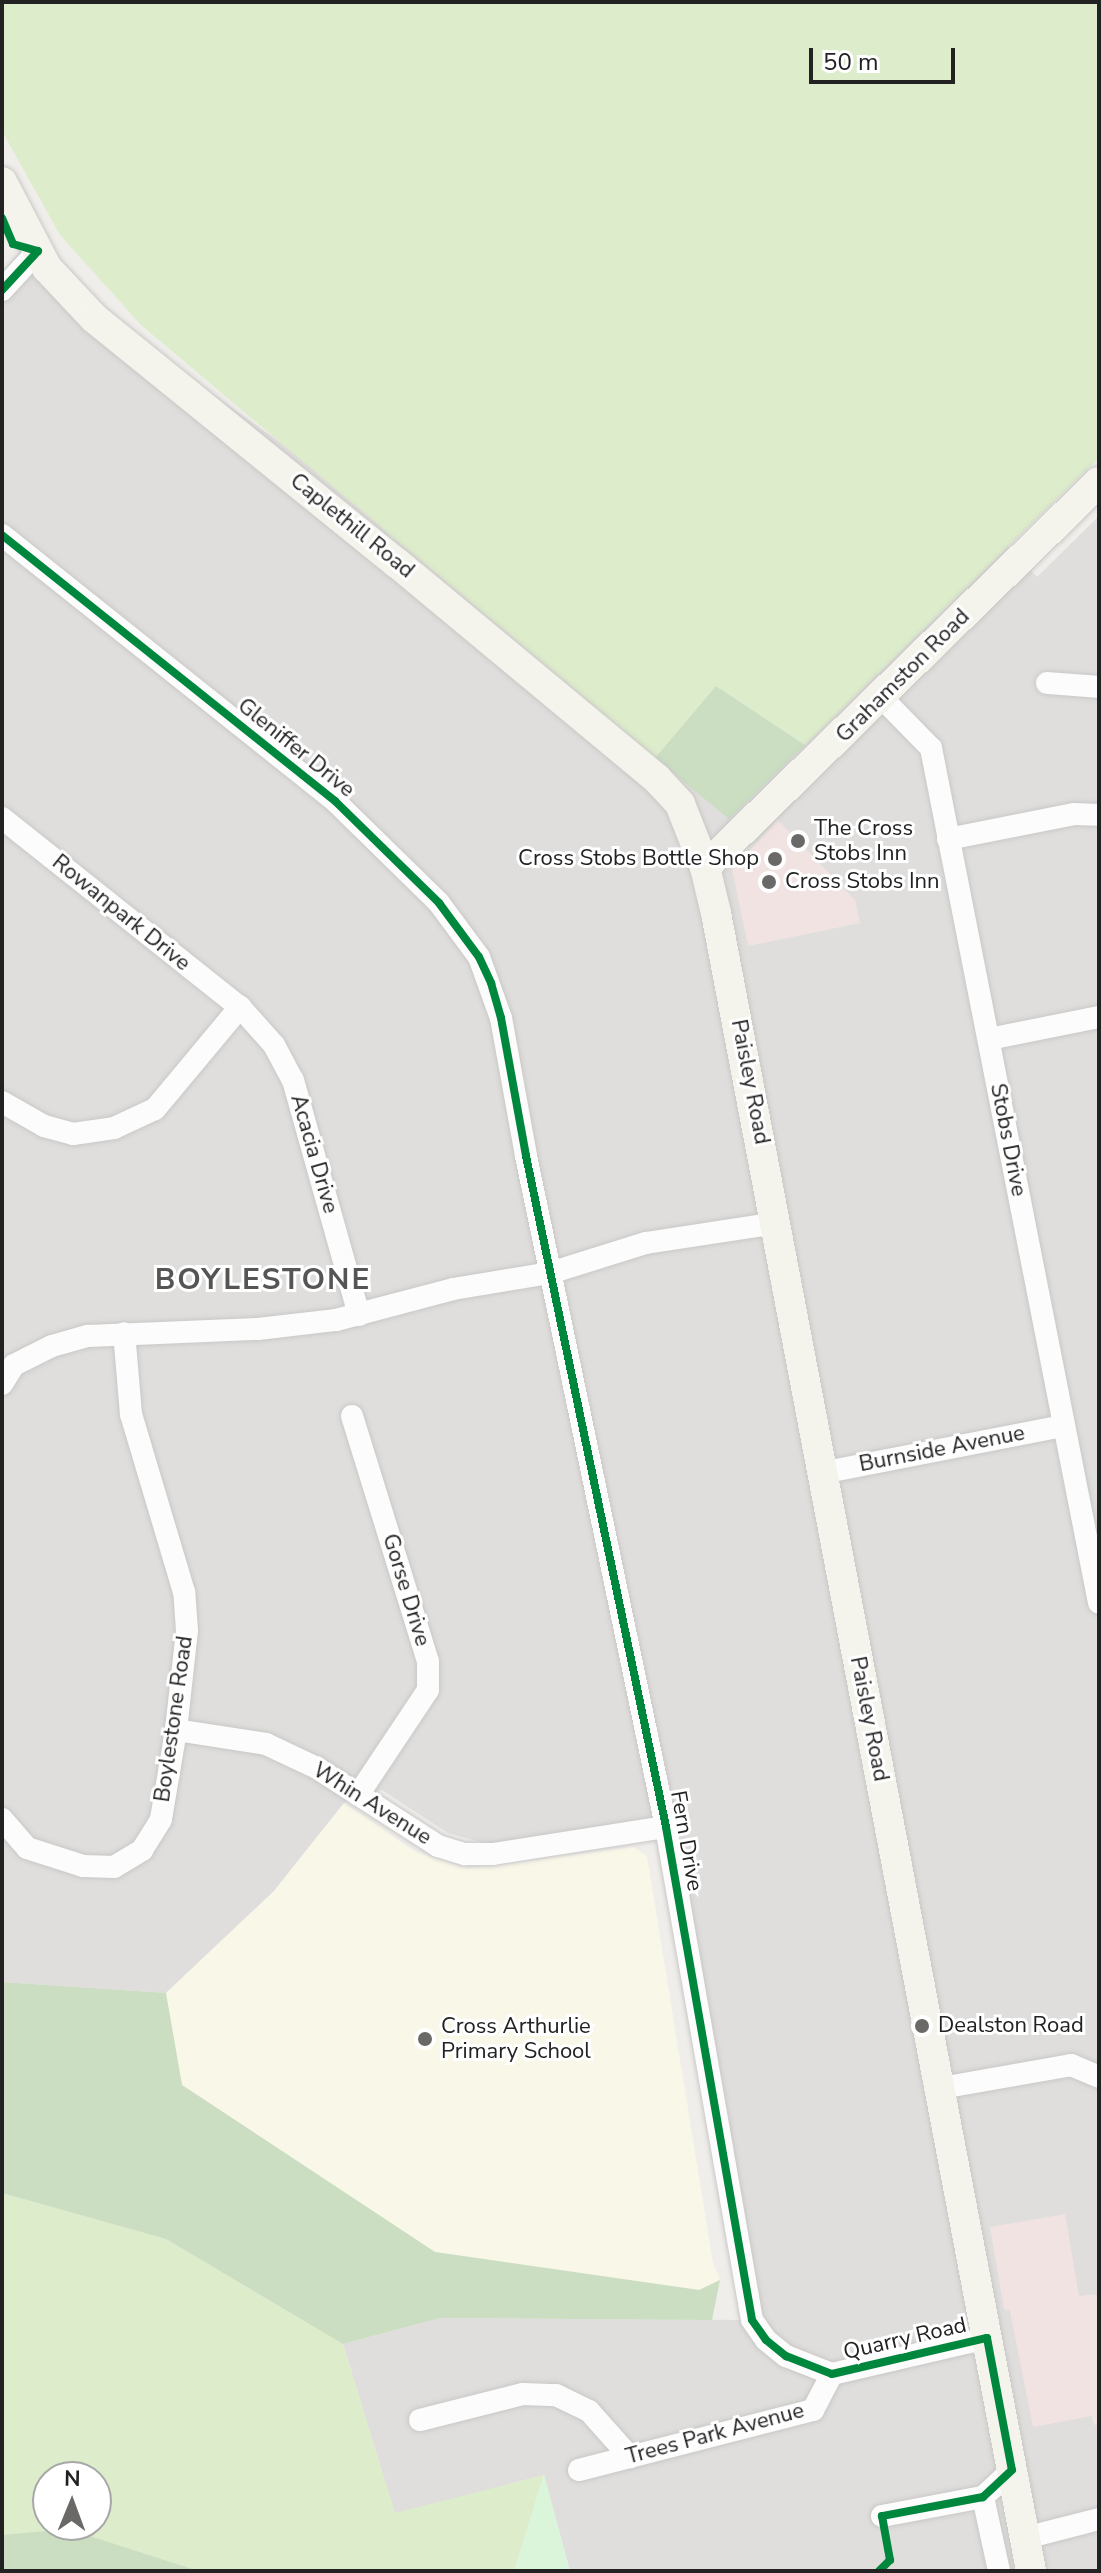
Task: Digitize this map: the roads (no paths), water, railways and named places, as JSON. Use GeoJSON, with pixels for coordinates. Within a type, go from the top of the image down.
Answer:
{"type":"FeatureCollection","features":[{"type":"Feature","properties":{"kind":"main road","name":"Caplethill Road"},"geometry":{"type":"LineString","coordinates":[[2,182],[38,251],[65,289],[94,318],[657,779],[680,804],[705,867]]}},
{"type":"Feature","properties":{"kind":"main road","name":"Grahamston Road"},"geometry":{"type":"LineString","coordinates":[[705,867],[1099,482]]}},
{"type":"Feature","properties":{"kind":"main road","name":"Paisley Road"},"geometry":{"type":"LineString","coordinates":[[705,867],[777,1223],[821,1473],[1031,2571]]}},
{"type":"Feature","properties":{"kind":"street"},"geometry":{"type":"LineString","coordinates":[[2,290],[38,251]]}},
{"type":"Feature","properties":{"kind":"street","name":"Gleniffer Drive"},"geometry":{"type":"LineString","coordinates":[[2,535],[335,801],[439,903],[479,957],[491,983],[501,1018],[550,1273]]}},
{"type":"Feature","properties":{"kind":"street"},"geometry":{"type":"LineString","coordinates":[[1047,683],[1099,687]]}},
{"type":"Feature","properties":{"kind":"street","name":"Stobs Drive"},"geometry":{"type":"LineString","coordinates":[[881,697],[931,748],[1099,1603]]}},
{"type":"Feature","properties":{"kind":"street"},"geometry":{"type":"LineString","coordinates":[[948,839],[1074,814],[1099,815]]}},
{"type":"Feature","properties":{"kind":"street","name":"Rowanpark Drive"},"geometry":{"type":"LineString","coordinates":[[2,818],[240,1007]]}},
{"type":"Feature","properties":{"kind":"street"},"geometry":{"type":"LineString","coordinates":[[2,1102],[44,1126],[73,1134],[114,1128],[155,1109],[240,1007]]}},
{"type":"Feature","properties":{"kind":"street","name":"Acacia Drive"},"geometry":{"type":"LineString","coordinates":[[240,1007],[274,1045],[293,1080],[359,1315]]}},
{"type":"Feature","properties":{"kind":"street"},"geometry":{"type":"LineString","coordinates":[[989,1039],[1099,1017]]}},
{"type":"Feature","properties":{"kind":"street"},"geometry":{"type":"LineString","coordinates":[[2,1384],[8,1361],[88,1336],[258,1329],[359,1315],[453,1289],[550,1273],[646,1243],[777,1223]]}},
{"type":"Feature","properties":{"kind":"street","name":"Fern Drive"},"geometry":{"type":"LineString","coordinates":[[550,1273],[666,1827],[752,2320],[766,2340],[786,2356],[832,2374]]}},
{"type":"Feature","properties":{"kind":"street","name":"Boylestone Road"},"geometry":{"type":"LineString","coordinates":[[2,1819],[27,1848],[83,1866],[114,1867],[142,1850],[161,1819],[176,1730],[187,1631],[184,1592],[131,1414],[124,1333]]}},
{"type":"Feature","properties":{"kind":"street","name":"Gorse Drive"},"geometry":{"type":"LineString","coordinates":[[352,1416],[428,1662],[428,1690],[358,1795]]}},
{"type":"Feature","properties":{"kind":"street","name":"Burnside Avenue"},"geometry":{"type":"LineString","coordinates":[[821,1473],[1063,1426]]}},
{"type":"Feature","properties":{"kind":"street","name":"Whin Avenue"},"geometry":{"type":"LineString","coordinates":[[176,1730],[266,1744],[317,1768],[438,1846],[465,1854],[493,1854],[666,1827]]}},
{"type":"Feature","properties":{"kind":"street"},"geometry":{"type":"LineString","coordinates":[[941,2088],[1071,2065],[1099,2077]]}},
{"type":"Feature","properties":{"kind":"street","name":"Quarry Road"},"geometry":{"type":"LineString","coordinates":[[832,2374],[987,2338]]}},
{"type":"Feature","properties":{"kind":"street","name":"Trees Park Avenue"},"geometry":{"type":"LineString","coordinates":[[579,2470],[813,2410],[832,2374]]}},
{"type":"Feature","properties":{"kind":"street"},"geometry":{"type":"LineString","coordinates":[[420,2420],[523,2394],[556,2395],[589,2411],[630,2457]]}},
{"type":"Feature","properties":{"kind":"street"},"geometry":{"type":"LineString","coordinates":[[882,2516],[983,2497],[1012,2470]]}},
{"type":"Feature","properties":{"kind":"street"},"geometry":{"type":"LineString","coordinates":[[983,2497],[999,2571]]}},
{"type":"Feature","properties":{"kind":"street"},"geometry":{"type":"LineString","coordinates":[[1025,2538],[1099,2519]]}},
{"type":"Feature","properties":{"kind":"place","name":"The Cross Stobs Inn"},"geometry":{"type":"Point","coordinates":[798,841]}},
{"type":"Feature","properties":{"kind":"place","name":"Cross Stobs Bottle Shop"},"geometry":{"type":"Point","coordinates":[775,859]}},
{"type":"Feature","properties":{"kind":"place","name":"Cross Stobs Inn"},"geometry":{"type":"Point","coordinates":[769,882]}},
{"type":"Feature","properties":{"kind":"place","name":"Dealston Road"},"geometry":{"type":"Point","coordinates":[922,2026]}},
{"type":"Feature","properties":{"kind":"place","name":"Cross Arthurlie Primary School"},"geometry":{"type":"Point","coordinates":[425,2039]}},
{"type":"Feature","properties":{"kind":"district","name":"BOYLESTONE"},"geometry":{"type":"Point","coordinates":[263,1280]}}]}
